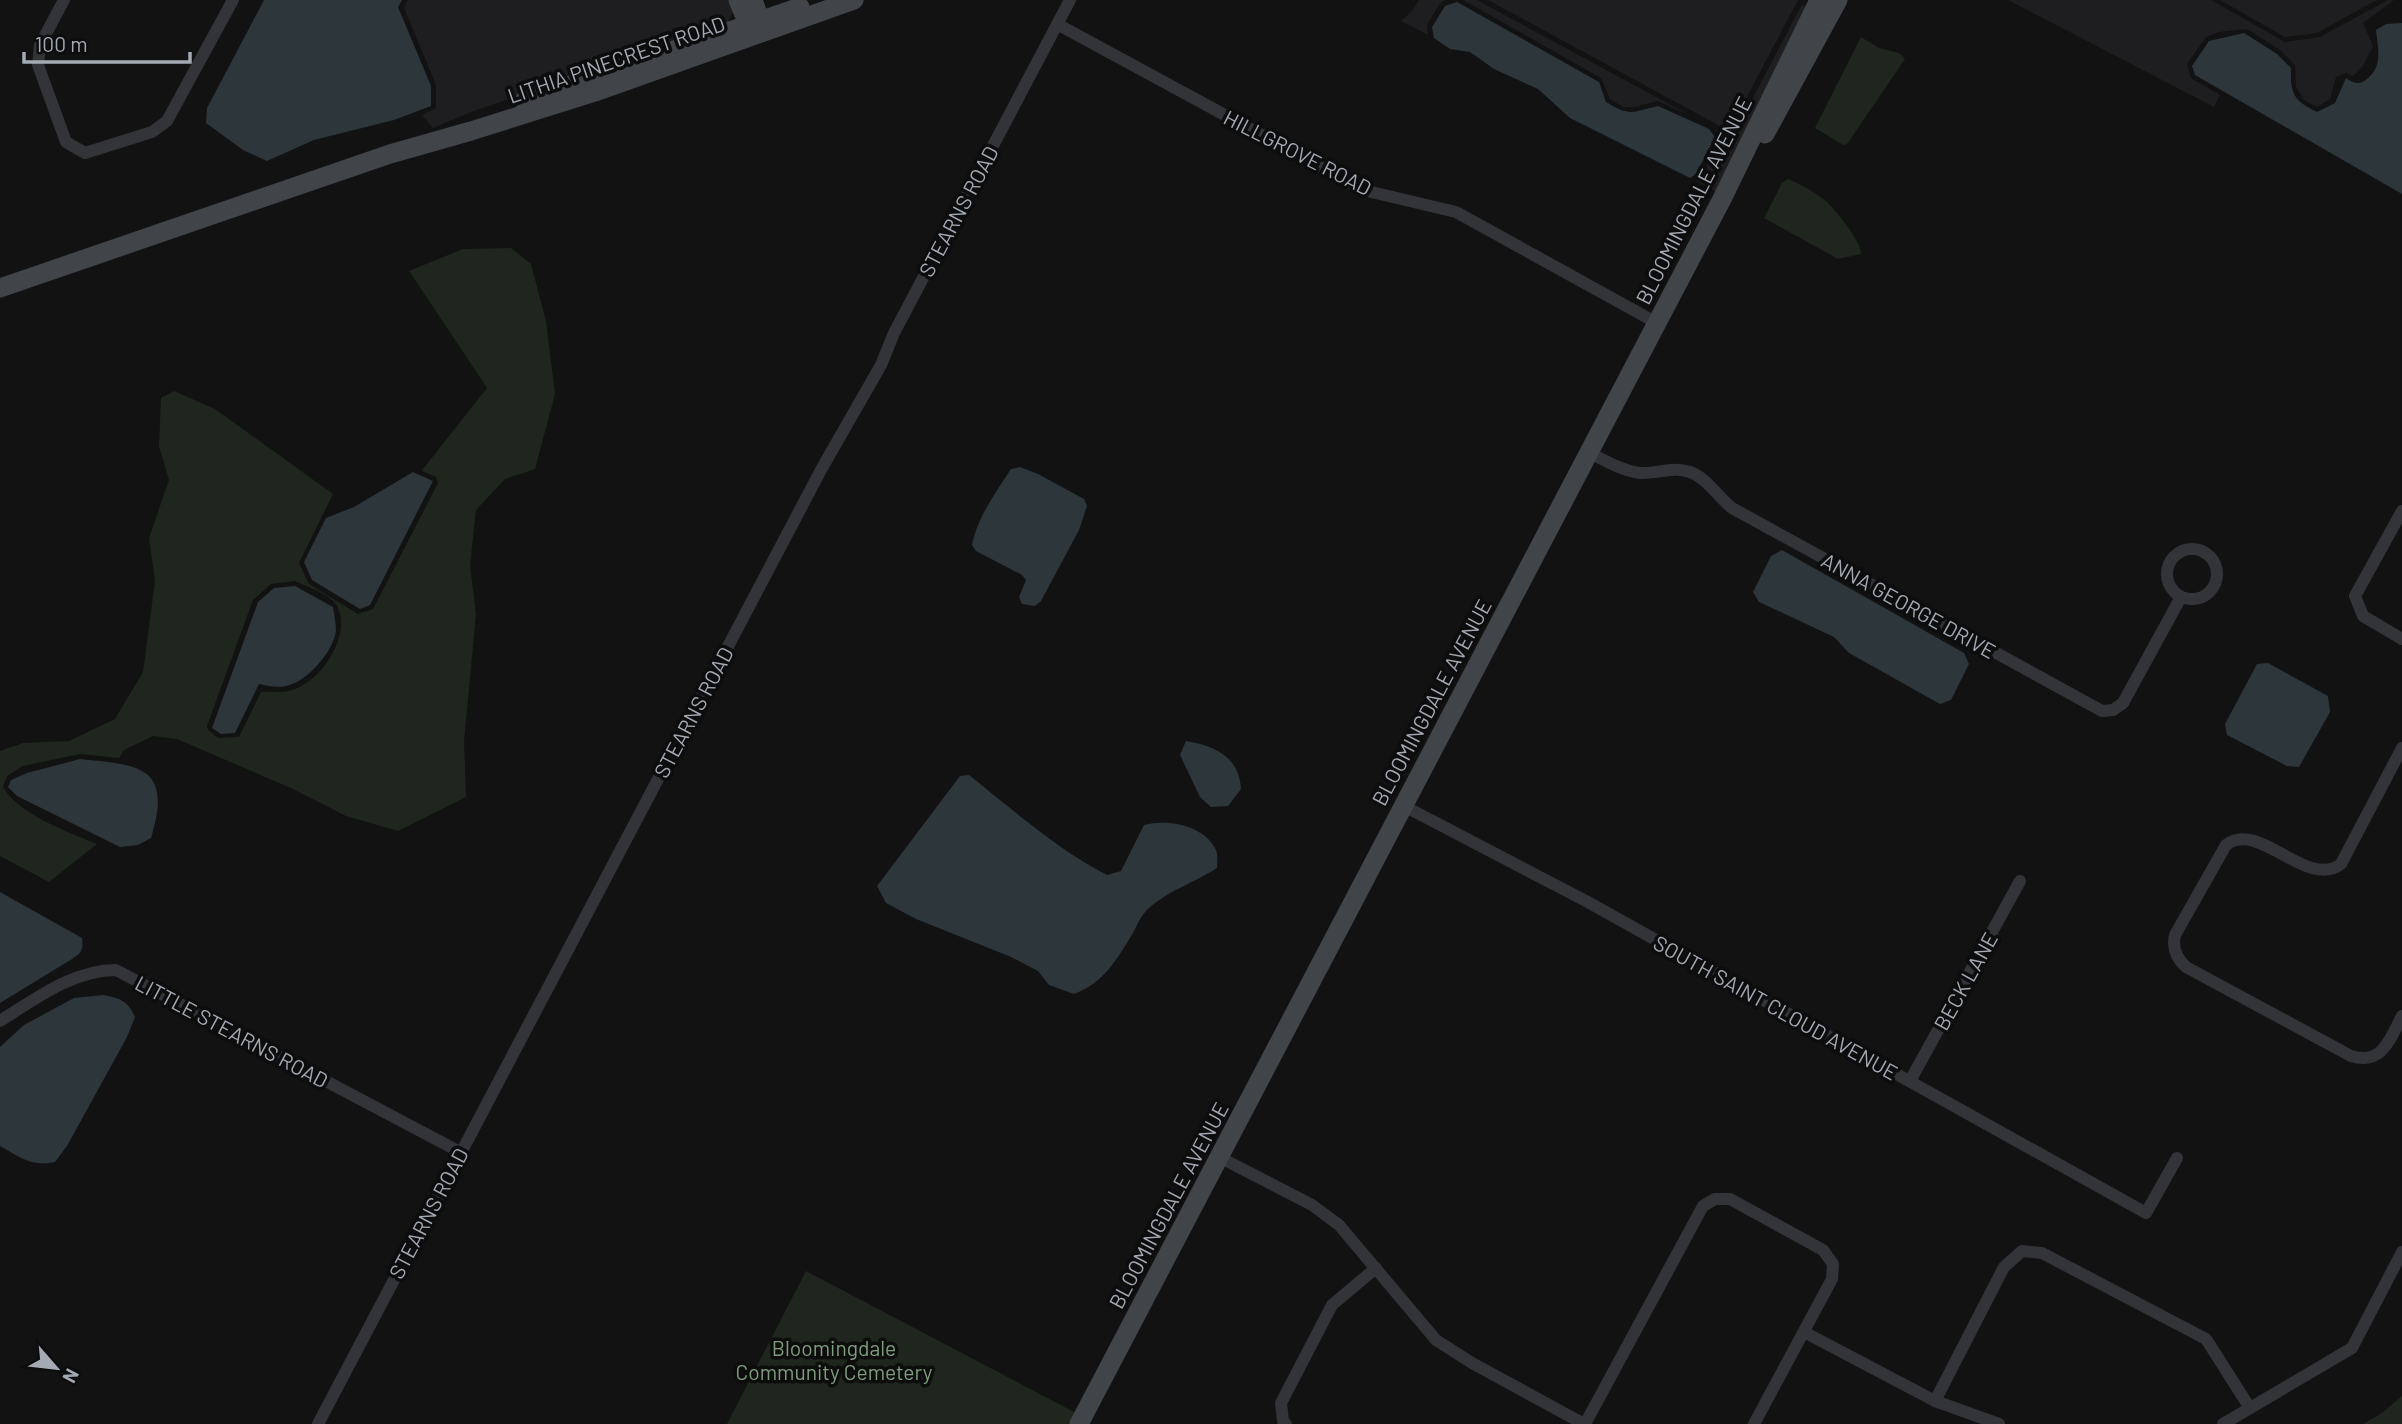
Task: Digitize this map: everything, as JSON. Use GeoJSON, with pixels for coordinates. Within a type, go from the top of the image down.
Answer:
{"type":"FeatureCollection","features":[{"type":"Feature","properties":{"kind":"main road","name":"LITHIA PINECREST ROAD"},"geometry":{"type":"LineString","coordinates":[[390,154],[469,120],[747,17],[821,0]]}},
{"type":"Feature","properties":{"kind":"main road","name":"LITHIA PINECREST ROAD"},"geometry":{"type":"LineString","coordinates":[[0,288],[390,154],[558,104],[747,17],[854,0]]}},
{"type":"Feature","properties":{"kind":"main road","name":"BLOOMINGDALE AVENUE"},"geometry":{"type":"LineString","coordinates":[[1079,1424],[1657,323],[1818,0]]}},
{"type":"Feature","properties":{"kind":"main road"},"geometry":{"type":"LineString","coordinates":[[1721,199],[1737,179],[1768,128],[1838,0]]}},
{"type":"Feature","properties":{"kind":"street"},"geometry":{"type":"LineString","coordinates":[[64,0],[40,45],[38,65],[66,142],[85,153],[152,132],[167,121],[233,0]]}},
{"type":"Feature","properties":{"kind":"street","name":"STEARNS ROAD"},"geometry":{"type":"LineString","coordinates":[[318,1424],[822,468],[881,365],[894,333],[1070,0]]}},
{"type":"Feature","properties":{"kind":"street","name":"HILLGROVE ROAD"},"geometry":{"type":"LineString","coordinates":[[1057,24],[1363,190],[1456,212],[1657,323]]}},
{"type":"Feature","properties":{"kind":"street","name":"ANNA GEORGE DRIVE"},"geometry":{"type":"LineString","coordinates":[[1588,452],[1638,473],[1676,469],[1691,472],[1704,480],[1717,496],[1732,508],[2102,710],[2113,710],[2123,703],[2180,597]]}},
{"type":"Feature","properties":{"kind":"street"},"geometry":{"type":"LineString","coordinates":[[2402,511],[2355,596],[2363,617],[2402,639]]}},
{"type":"Feature","properties":{"kind":"street"},"geometry":{"type":"LineString","coordinates":[[2183,550],[2201,550],[2215,563],[2216,582],[2209,592],[2199,598],[2180,597],[2168,582],[2169,564],[2183,550]]}},
{"type":"Feature","properties":{"kind":"street"},"geometry":{"type":"LineString","coordinates":[[2402,748],[2340,864],[2332,870],[2318,870],[2248,839],[2231,841],[2219,857],[2173,943],[2176,954],[2186,967],[2363,1060],[2378,1054],[2402,1016]]}},
{"type":"Feature","properties":{"kind":"street","name":"SOUTH SAINT CLOUD AVENUE"},"geometry":{"type":"LineString","coordinates":[[1402,806],[1586,901],[2146,1213],[2177,1158]]}},
{"type":"Feature","properties":{"kind":"street","name":"BECK LANE"},"geometry":{"type":"LineString","coordinates":[[1910,1082],[2020,881]]}},
{"type":"Feature","properties":{"kind":"street","name":"LITTLE STEARNS ROAD"},"geometry":{"type":"LineString","coordinates":[[0,1021],[69,981],[97,972],[116,970],[460,1152]]}},
{"type":"Feature","properties":{"kind":"street"},"geometry":{"type":"LineString","coordinates":[[1219,1157],[1312,1205],[1339,1225],[1436,1340],[1472,1363],[1585,1424],[1703,1206],[1715,1199],[1730,1199],[1823,1250],[1833,1264],[1832,1279],[1754,1424]]}},
{"type":"Feature","properties":{"kind":"street"},"geometry":{"type":"LineString","coordinates":[[1935,1401],[2004,1267],[2022,1251],[2042,1253],[2206,1339],[2250,1408]]}},
{"type":"Feature","properties":{"kind":"street"},"geometry":{"type":"LineString","coordinates":[[2223,1424],[2351,1348],[2402,1252]]}},
{"type":"Feature","properties":{"kind":"street"},"geometry":{"type":"LineString","coordinates":[[1286,1424],[1283,1421],[1281,1403],[1332,1305],[1376,1268]]}},
{"type":"Feature","properties":{"kind":"street"},"geometry":{"type":"LineString","coordinates":[[1804,1332],[1935,1401],[1999,1424]]}},
{"type":"Feature","properties":{"kind":"shaded area"},"geometry":{"type":"Polygon","coordinates":[[[264,0],[402,0],[398,7],[431,86],[431,106],[394,120],[314,140],[267,161],[243,150],[206,123],[207,108],[264,0]]]}},
{"type":"Feature","properties":{"kind":"shaded area"},"geometry":{"type":"Polygon","coordinates":[[[408,0],[731,0],[734,11],[726,25],[471,112],[433,128],[422,115],[436,108],[436,85],[404,8],[408,0]]]}},
{"type":"Feature","properties":{"kind":"shaded area"},"geometry":{"type":"Polygon","coordinates":[[[1419,0],[1445,0],[1440,3],[1427,25],[1428,35],[1401,21],[1419,0]]]}},
{"type":"Feature","properties":{"kind":"shaded area"},"geometry":{"type":"Polygon","coordinates":[[[1463,0],[1477,0],[1693,117],[1658,101],[1623,107],[1610,99],[1601,78],[1463,0]]]}},
{"type":"Feature","properties":{"kind":"shaded area"},"geometry":{"type":"Polygon","coordinates":[[[1488,0],[1798,0],[1729,131],[1488,0]]]}},
{"type":"Feature","properties":{"kind":"shaded area"},"geometry":{"type":"Polygon","coordinates":[[[2008,0],[2211,0],[2285,42],[2320,37],[2388,0],[2394,0],[2363,23],[2373,46],[2363,66],[2353,76],[2346,73],[2336,77],[2330,99],[2317,107],[2304,100],[2296,87],[2295,65],[2280,50],[2247,29],[2219,32],[2206,37],[2187,64],[2191,78],[2220,95],[2214,107],[2008,0]]]}},
{"type":"Feature","properties":{"kind":"shaded area"},"geometry":{"type":"Polygon","coordinates":[[[2220,0],[2377,0],[2317,33],[2285,37],[2220,0]]]}},
{"type":"Feature","properties":{"kind":"shaded area"},"geometry":{"type":"Polygon","coordinates":[[[1457,2],[1599,82],[1606,102],[1614,107],[1631,112],[1658,106],[1709,129],[1715,137],[1696,174],[1690,178],[1570,118],[1538,89],[1494,69],[1470,52],[1450,49],[1434,38],[1432,27],[1445,6],[1457,2]]]}},
{"type":"Feature","properties":{"kind":"shaded area"},"geometry":{"type":"Polygon","coordinates":[[[1802,4],[1808,8],[1718,193],[1696,181],[1701,177],[1720,140],[1715,129],[1728,136],[1734,134],[1802,4]]]}},
{"type":"Feature","properties":{"kind":"shaded area"},"geometry":{"type":"Polygon","coordinates":[[[2402,23],[2402,194],[2195,75],[2192,66],[2209,41],[2244,33],[2277,54],[2291,68],[2291,84],[2295,96],[2317,112],[2335,103],[2346,78],[2359,83],[2372,74],[2378,57],[2376,30],[2386,24],[2402,23]]]}},
{"type":"Feature","properties":{"kind":"shaded area"},"geometry":{"type":"Polygon","coordinates":[[[1020,467],[1084,499],[1087,506],[1079,530],[1041,601],[1035,606],[1022,604],[1019,597],[1026,580],[1022,575],[976,551],[972,545],[978,525],[993,496],[1011,469],[1020,467]]]}},
{"type":"Feature","properties":{"kind":"shaded area"},"geometry":{"type":"Polygon","coordinates":[[[413,472],[433,481],[370,605],[360,609],[312,580],[304,562],[326,518],[354,507],[413,472]]]}},
{"type":"Feature","properties":{"kind":"shaded area"},"geometry":{"type":"Polygon","coordinates":[[[1782,550],[1964,653],[1969,664],[1951,700],[1940,704],[1849,653],[1834,637],[1759,602],[1753,592],[1771,556],[1782,550]]]}},
{"type":"Feature","properties":{"kind":"shaded area"},"geometry":{"type":"Polygon","coordinates":[[[295,586],[333,607],[336,630],[331,647],[310,672],[294,684],[279,687],[259,684],[235,733],[221,734],[212,728],[258,602],[274,588],[295,586]]]}},
{"type":"Feature","properties":{"kind":"shaded area"},"geometry":{"type":"Polygon","coordinates":[[[2268,663],[2328,696],[2330,712],[2299,767],[2287,766],[2227,735],[2225,724],[2257,664],[2268,663]]]}},
{"type":"Feature","properties":{"kind":"shaded area"},"geometry":{"type":"Polygon","coordinates":[[[1186,741],[1216,750],[1231,761],[1241,789],[1228,806],[1211,807],[1200,797],[1180,755],[1186,741]]]}},
{"type":"Feature","properties":{"kind":"shaded area"},"geometry":{"type":"Polygon","coordinates":[[[80,759],[120,764],[146,774],[154,783],[158,796],[151,838],[138,845],[120,847],[17,796],[8,787],[11,780],[27,773],[80,759]]]}},
{"type":"Feature","properties":{"kind":"shaded area"},"geometry":{"type":"Polygon","coordinates":[[[969,775],[1053,841],[1107,875],[1121,871],[1144,825],[1153,823],[1184,826],[1203,835],[1216,850],[1217,868],[1147,910],[1115,961],[1094,983],[1074,994],[1049,985],[1038,971],[1011,957],[916,919],[886,903],[877,886],[960,776],[969,775]]]}},
{"type":"Feature","properties":{"kind":"shaded area"},"geometry":{"type":"Polygon","coordinates":[[[0,892],[82,938],[83,946],[75,957],[0,1003],[0,892]]]}},
{"type":"Feature","properties":{"kind":"shaded area"},"geometry":{"type":"Polygon","coordinates":[[[103,995],[123,1001],[135,1017],[127,1037],[67,1146],[55,1162],[39,1163],[26,1160],[0,1146],[0,1047],[24,1025],[74,998],[103,995]]]}},
{"type":"Feature","properties":{"kind":"green space"},"geometry":{"type":"Polygon","coordinates":[[[1861,37],[1879,48],[1899,53],[1905,59],[1847,144],[1843,145],[1815,128],[1861,37]]]}},
{"type":"Feature","properties":{"kind":"green space"},"geometry":{"type":"Polygon","coordinates":[[[1788,179],[1827,202],[1853,234],[1861,254],[1838,259],[1764,218],[1782,183],[1788,179]]]}},
{"type":"Feature","properties":{"kind":"green space"},"geometry":{"type":"Polygon","coordinates":[[[511,248],[531,264],[546,321],[555,394],[535,469],[505,479],[476,510],[470,565],[476,614],[464,741],[466,797],[398,831],[346,816],[293,789],[177,739],[153,736],[124,750],[119,758],[80,754],[23,766],[7,776],[3,787],[20,806],[45,821],[97,844],[49,882],[0,856],[0,751],[23,743],[69,741],[115,719],[143,672],[155,581],[149,538],[169,480],[159,446],[161,398],[174,391],[215,409],[333,494],[299,563],[309,584],[358,614],[373,609],[438,483],[436,477],[422,471],[423,469],[487,388],[409,271],[463,249],[511,248]],[[295,581],[271,584],[253,600],[207,726],[218,738],[239,737],[261,692],[285,692],[300,687],[321,670],[337,644],[341,618],[337,606],[324,594],[295,581]]]}},
{"type":"Feature","properties":{"kind":"green space","name":"Bloomingdale Community Cemetery"},"geometry":{"type":"Polygon","coordinates":[[[806,1271],[1076,1413],[1070,1424],[727,1424],[806,1271]]]}},
{"type":"Feature","properties":{"kind":"green space"},"geometry":{"type":"Polygon","coordinates":[[[2402,1396],[2402,1424],[2363,1424],[2382,1413],[2402,1396]]]}}]}
